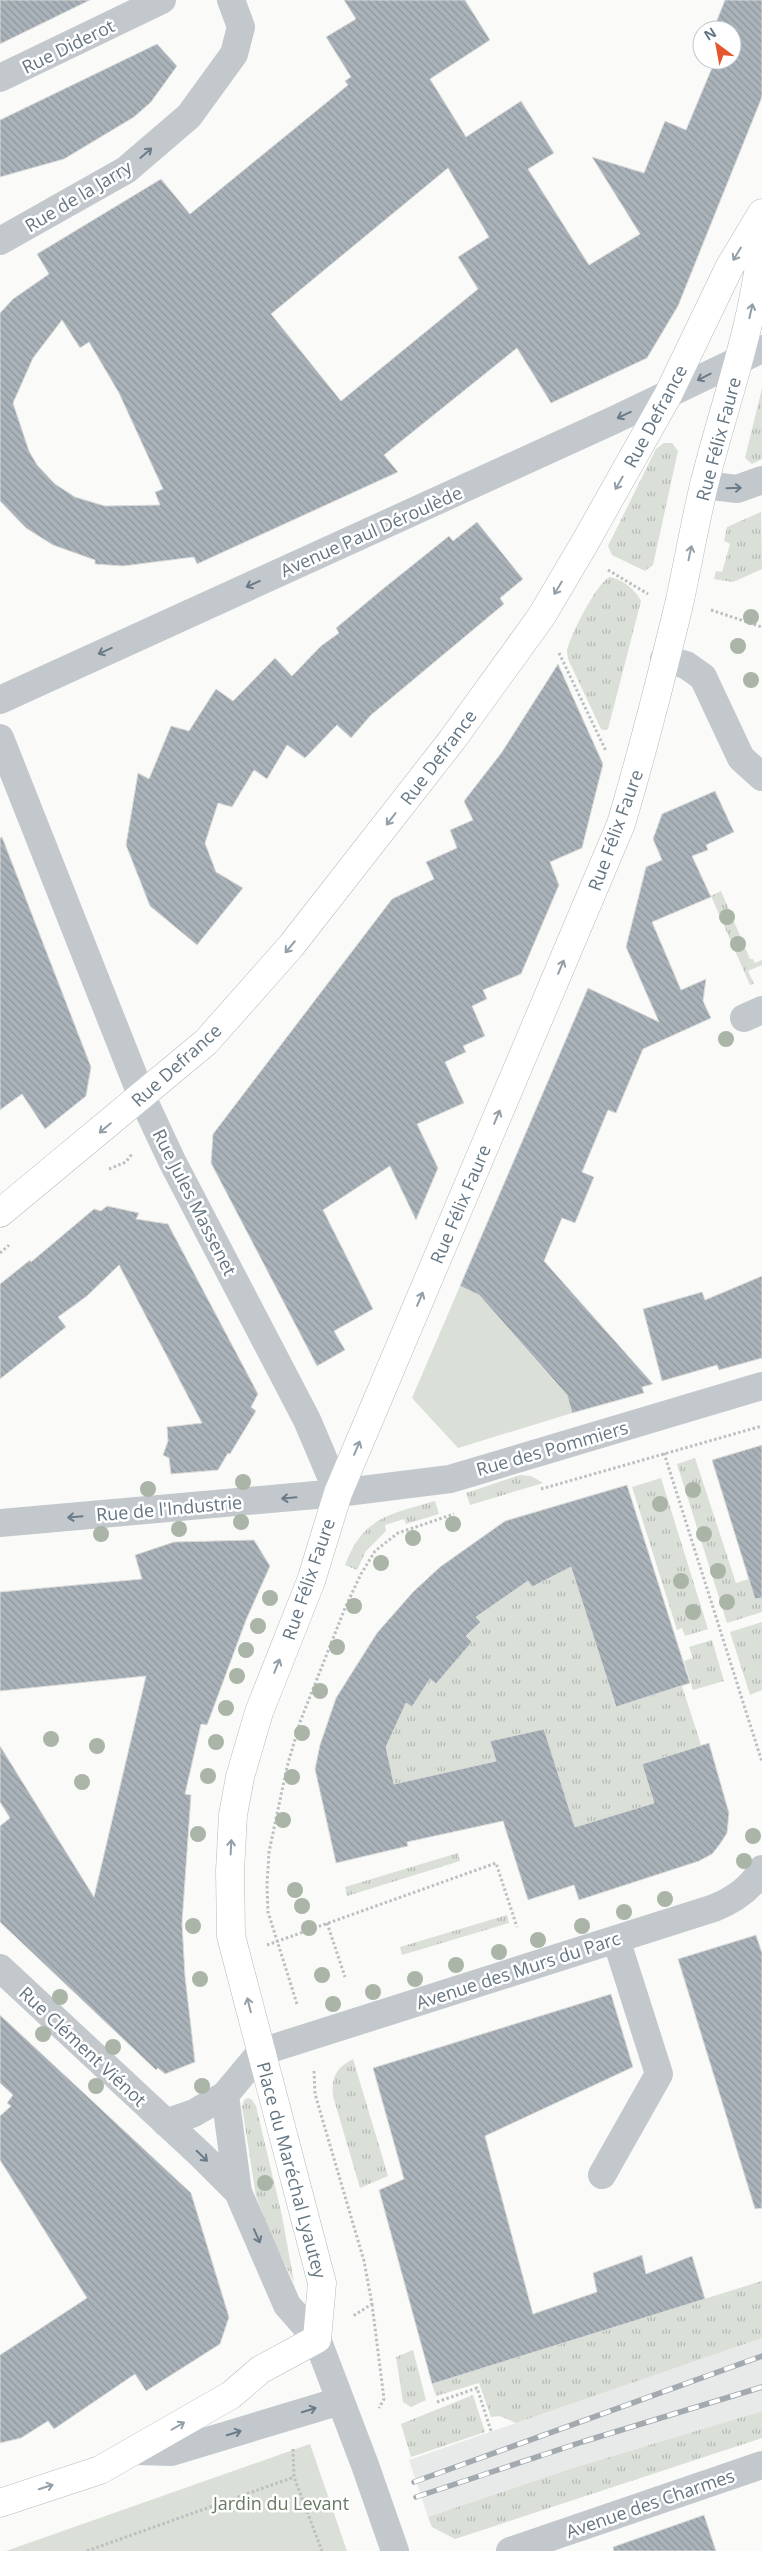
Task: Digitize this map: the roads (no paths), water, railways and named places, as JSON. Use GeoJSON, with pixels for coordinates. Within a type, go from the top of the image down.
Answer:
{"type":"FeatureCollection","features":[{"type":"Feature","properties":{"kind":"main road","name":"Rue Defrance"},"geometry":{"type":"LineString","coordinates":[[0,1213],[206,1042],[291,946],[446,748],[541,617],[668,395],[729,268],[762,212]]}},
{"type":"Feature","properties":{"kind":"main road"},"geometry":{"type":"LineString","coordinates":[[751,354],[762,242]]}},
{"type":"Feature","properties":{"kind":"main road","name":"Rue Félix Faure"},"geometry":{"type":"LineString","coordinates":[[261,2052],[231,1936],[230,1871],[233,1815],[240,1777],[259,1712],[311,1581],[338,1493],[621,824],[640,762],[704,485],[751,354]]}},
{"type":"Feature","properties":{"kind":"main road","name":"Place du Maréchal Lyautey"},"geometry":{"type":"LineString","coordinates":[[261,2052],[322,2283],[316,2340]]}},
{"type":"Feature","properties":{"kind":"main road"},"geometry":{"type":"LineString","coordinates":[[0,2503],[100,2470],[136,2451],[230,2395],[260,2370],[316,2340]]}},
{"type":"Feature","properties":{"kind":"street","name":"Rue Diderot"},"geometry":{"type":"LineString","coordinates":[[0,78],[162,0]]}},
{"type":"Feature","properties":{"kind":"street","name":"Rue de la Jarry"},"geometry":{"type":"LineString","coordinates":[[0,241],[126,170],[189,116],[234,54],[241,27],[231,0]]}},
{"type":"Feature","properties":{"kind":"street","name":"Avenue Paul Déroulède"},"geometry":{"type":"LineString","coordinates":[[0,700],[668,395],[751,354]]}},
{"type":"Feature","properties":{"kind":"street"},"geometry":{"type":"LineString","coordinates":[[704,485],[737,489],[762,480]]}},
{"type":"Feature","properties":{"kind":"street"},"geometry":{"type":"LineString","coordinates":[[664,659],[691,666],[703,677],[741,758],[762,778]]}},
{"type":"Feature","properties":{"kind":"street","name":"Rue Jules Massenet"},"geometry":{"type":"LineString","coordinates":[[0,738],[142,1097],[172,1161],[307,1420],[338,1493]]}},
{"type":"Feature","properties":{"kind":"street","name":"Rue des Pommiers"},"geometry":{"type":"LineString","coordinates":[[338,1493],[450,1478],[762,1386]]}},
{"type":"Feature","properties":{"kind":"street","name":"Rue de l'Industrie"},"geometry":{"type":"LineString","coordinates":[[0,1523],[338,1493]]}},
{"type":"Feature","properties":{"kind":"street","name":"Avenue des Murs du Parc"},"geometry":{"type":"LineString","coordinates":[[261,2052],[726,1903],[761,1879]]}},
{"type":"Feature","properties":{"kind":"street"},"geometry":{"type":"LineString","coordinates":[[602,2175],[659,2074],[616,1939]]}},
{"type":"Feature","properties":{"kind":"street","name":"Rue Clément Viénot"},"geometry":{"type":"LineString","coordinates":[[0,1968],[166,2123],[202,2154],[238,2192],[288,2305],[316,2340],[365,2465],[395,2551]]}},
{"type":"Feature","properties":{"kind":"street","name":"Place du Maréchal Lyautey"},"geometry":{"type":"LineString","coordinates":[[225,2095],[261,2052]]}},
{"type":"Feature","properties":{"kind":"street"},"geometry":{"type":"LineString","coordinates":[[166,2123],[194,2113],[225,2095],[238,2192]]}},
{"type":"Feature","properties":{"kind":"street"},"geometry":{"type":"LineString","coordinates":[[136,2451],[171,2452],[340,2400]]}},
{"type":"Feature","properties":{"kind":"street","name":"Avenue des Charmes"},"geometry":{"type":"LineString","coordinates":[[510,2551],[762,2464]]}},
{"type":"Feature","properties":{"kind":"railway"},"geometry":{"type":"LineString","coordinates":[[414,2482],[762,2356]]}},
{"type":"Feature","properties":{"kind":"railway"},"geometry":{"type":"LineString","coordinates":[[416,2497],[582,2442],[762,2387]]}},
{"type":"Feature","properties":{"kind":"park label","name":"Jardin du Levant"},"geometry":{"type":"Point","coordinates":[281,2503]}}]}
